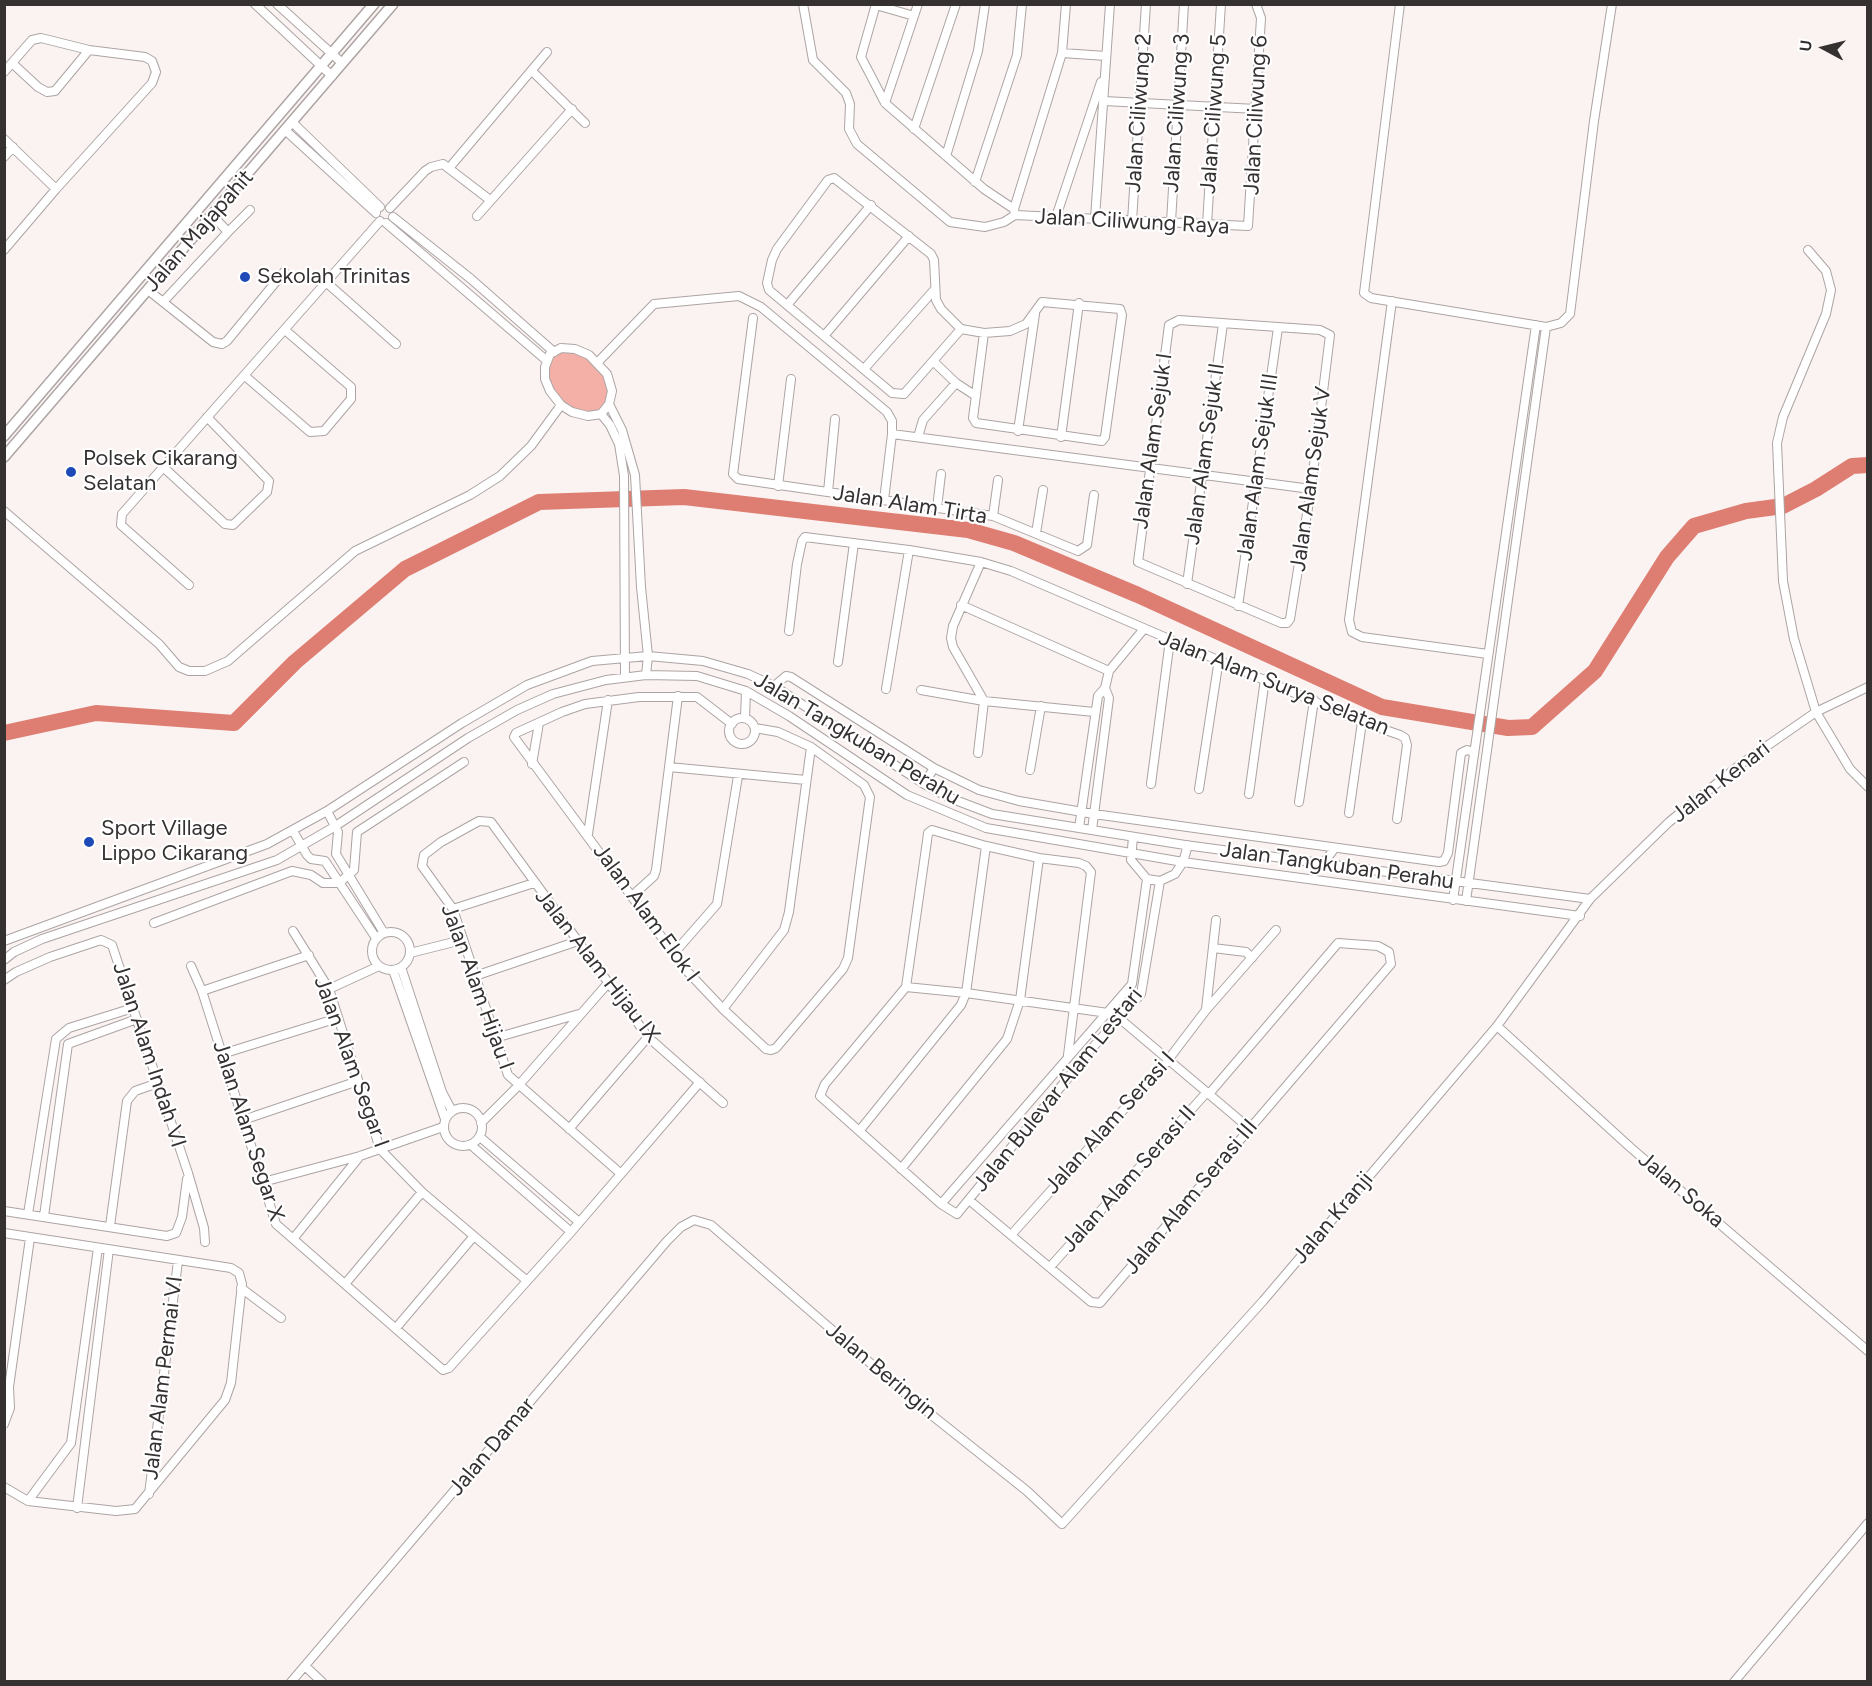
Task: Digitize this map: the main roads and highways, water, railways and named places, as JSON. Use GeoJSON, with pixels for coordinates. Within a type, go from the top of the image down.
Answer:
{"type":"FeatureCollection","features":[{"type":"Feature","properties":{"kind":"waterway"},"geometry":{"type":"LineString","coordinates":[[4,733],[96,713],[234,723],[295,662],[405,569],[539,502],[684,497],[968,530],[1014,543],[1138,595],[1382,707],[1508,728],[1532,727],[1595,671],[1667,557],[1694,526],[1746,511],[1783,506],[1816,489],[1852,466],[1868,465]]}},
{"type":"Feature","properties":{"kind":"place","name":"Sekolah Trinitas"},"geometry":{"type":"Point","coordinates":[245,277]}},
{"type":"Feature","properties":{"kind":"place","name":"Polsek Cikarang Selatan"},"geometry":{"type":"Point","coordinates":[71,472]}},
{"type":"Feature","properties":{"kind":"place","name":"Sport Village Lippo Cikarang"},"geometry":{"type":"Point","coordinates":[89,842]}}]}
